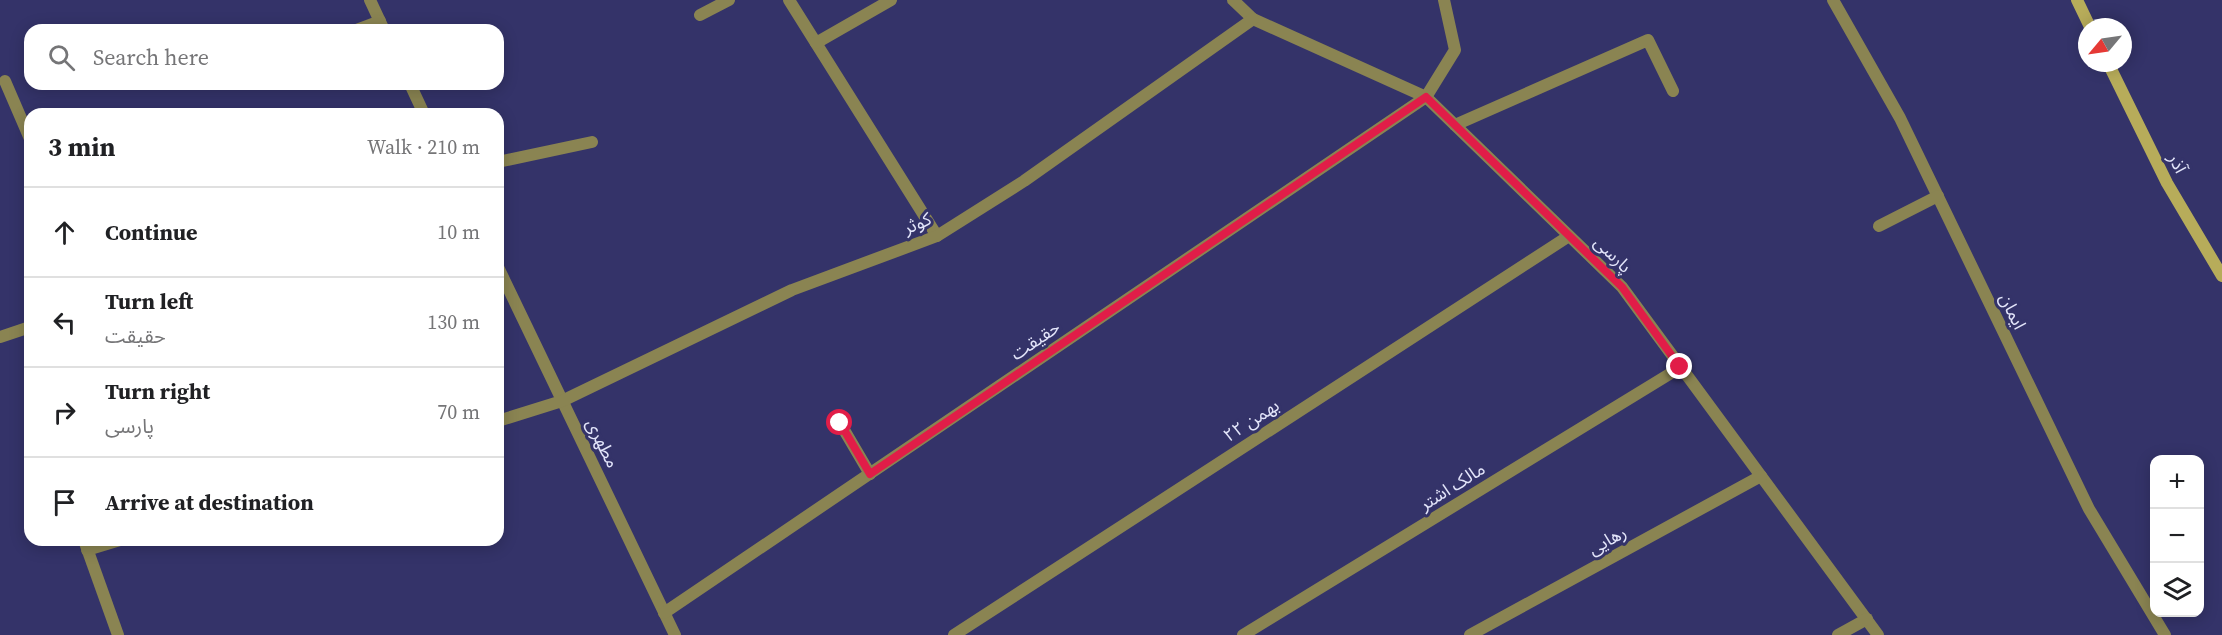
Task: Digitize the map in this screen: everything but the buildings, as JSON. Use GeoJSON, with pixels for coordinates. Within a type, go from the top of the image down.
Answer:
{"type":"FeatureCollection","features":[{"type":"Feature","properties":{"kind":"main road"},"geometry":{"type":"LineString","coordinates":[[2077,0],[2086,18]]}},
{"type":"Feature","properties":{"kind":"main road","name":"آذر"},"geometry":{"type":"LineString","coordinates":[[2112,72],[2167,183],[2222,276]]}},
{"type":"Feature","properties":{"kind":"street"},"geometry":{"type":"LineString","coordinates":[[370,0],[381,24]]}},
{"type":"Feature","properties":{"kind":"street"},"geometry":{"type":"LineString","coordinates":[[700,15],[729,0]]}},
{"type":"Feature","properties":{"kind":"street"},"geometry":{"type":"LineString","coordinates":[[789,0],[937,236]]}},
{"type":"Feature","properties":{"kind":"street"},"geometry":{"type":"LineString","coordinates":[[816,43],[891,0]]}},
{"type":"Feature","properties":{"kind":"street","name":"پارسی"},"geometry":{"type":"LineString","coordinates":[[1233,0],[1253,20],[1426,97],[1622,287],[1878,635]]}},
{"type":"Feature","properties":{"kind":"street"},"geometry":{"type":"LineString","coordinates":[[1426,97],[1455,50],[1444,0]]}},
{"type":"Feature","properties":{"kind":"street","name":"ایمان"},"geometry":{"type":"LineString","coordinates":[[1833,0],[1900,118],[2089,509],[2166,635]]}},
{"type":"Feature","properties":{"kind":"street","name":"کوثر"},"geometry":{"type":"LineString","coordinates":[[504,419],[562,401],[792,290],[937,236],[1024,181],[1253,20]]}},
{"type":"Feature","properties":{"kind":"street"},"geometry":{"type":"LineString","coordinates":[[1455,125],[1648,40],[1673,91]]}},
{"type":"Feature","properties":{"kind":"street"},"geometry":{"type":"LineString","coordinates":[[5,81],[24,125]]}},
{"type":"Feature","properties":{"kind":"street"},"geometry":{"type":"LineString","coordinates":[[413,90],[421,108]]}},
{"type":"Feature","properties":{"kind":"street","name":"حقیقت"},"geometry":{"type":"LineString","coordinates":[[664,613],[1426,97]]}},
{"type":"Feature","properties":{"kind":"street"},"geometry":{"type":"LineString","coordinates":[[504,161],[592,142]]}},
{"type":"Feature","properties":{"kind":"street"},"geometry":{"type":"LineString","coordinates":[[1879,226],[1938,196]]}},
{"type":"Feature","properties":{"kind":"street","name":"۲۲ بهمن"},"geometry":{"type":"LineString","coordinates":[[954,635],[1569,236]]}},
{"type":"Feature","properties":{"kind":"street","name":"مطهری"},"geometry":{"type":"LineString","coordinates":[[504,280],[675,635]]}},
{"type":"Feature","properties":{"kind":"street"},"geometry":{"type":"LineString","coordinates":[[0,337],[24,329]]}},
{"type":"Feature","properties":{"kind":"street","name":"مالک اشتر"},"geometry":{"type":"LineString","coordinates":[[1243,635],[1680,367]]}},
{"type":"Feature","properties":{"kind":"street"},"geometry":{"type":"LineString","coordinates":[[840,423],[870,474]]}},
{"type":"Feature","properties":{"kind":"street","name":"رهایی"},"geometry":{"type":"LineString","coordinates":[[1470,635],[1761,476]]}},
{"type":"Feature","properties":{"kind":"street"},"geometry":{"type":"LineString","coordinates":[[85,546],[118,635]]}},
{"type":"Feature","properties":{"kind":"street"},"geometry":{"type":"LineString","coordinates":[[1838,635],[1867,620]]}},
{"type":"Feature","properties":{"kind":"route"},"geometry":{"type":"LineString","coordinates":[[840,423],[870,474],[1426,97],[1622,287],[1680,367]]}}]}
